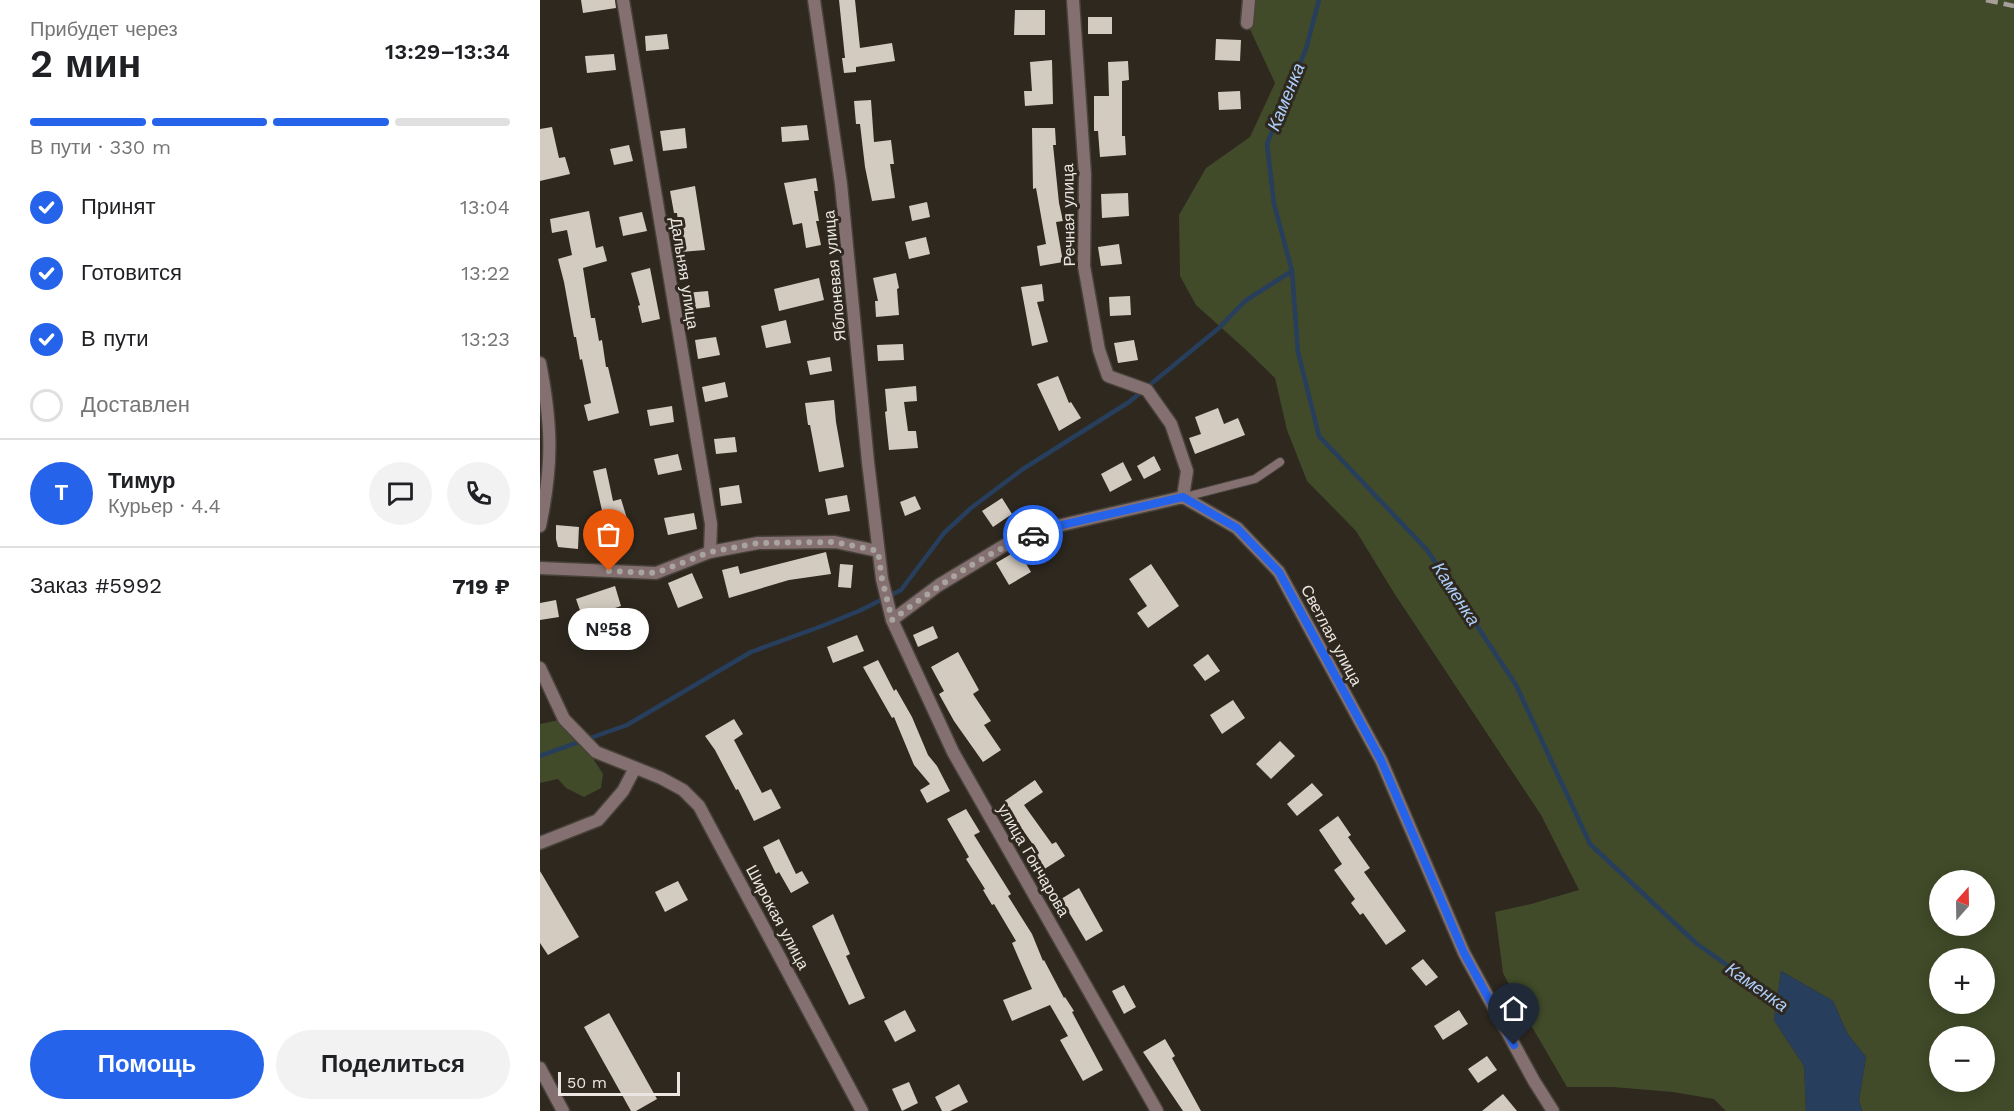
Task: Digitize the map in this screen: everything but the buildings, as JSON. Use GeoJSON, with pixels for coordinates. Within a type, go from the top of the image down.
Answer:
{"type":"FeatureCollection","features":[{"type":"Feature","properties":{"kind":"street","name":"Дальняя улица"},"geometry":{"type":"LineString","coordinates":[[623,0],[711,524],[710,552]]}},
{"type":"Feature","properties":{"kind":"street","name":"Яблоневая улица"},"geometry":{"type":"LineString","coordinates":[[814,0],[841,184],[868,462],[882,579]]}},
{"type":"Feature","properties":{"kind":"street","name":"Речная улица"},"geometry":{"type":"LineString","coordinates":[[1073,0],[1085,175],[1084,266],[1099,350],[1108,376],[1147,390],[1171,424],[1187,471],[1183,497]]}},
{"type":"Feature","properties":{"kind":"street"},"geometry":{"type":"LineString","coordinates":[[1247,23],[1249,0]]}},
{"type":"Feature","properties":{"kind":"street"},"geometry":{"type":"LineString","coordinates":[[540,363],[548,406],[551,453],[548,488],[540,526]]}},
{"type":"Feature","properties":{"kind":"street"},"geometry":{"type":"LineString","coordinates":[[892,620],[939,585],[1005,545],[1053,527],[1183,497]]}},
{"type":"Feature","properties":{"kind":"street","name":"Светлая улица"},"geometry":{"type":"LineString","coordinates":[[1183,497],[1237,528],[1279,572],[1381,760],[1464,953],[1534,1081],[1553,1111]]}},
{"type":"Feature","properties":{"kind":"street"},"geometry":{"type":"LineString","coordinates":[[540,568],[656,573],[710,552],[758,543],[835,542],[878,551]]}},
{"type":"Feature","properties":{"kind":"street","name":"улица Гончарова"},"geometry":{"type":"LineString","coordinates":[[882,579],[892,620],[953,752],[1156,1111]]}},
{"type":"Feature","properties":{"kind":"street","name":"Широкая улица"},"geometry":{"type":"LineString","coordinates":[[540,668],[564,719],[596,752],[683,790],[699,806],[862,1111]]}},
{"type":"Feature","properties":{"kind":"street"},"geometry":{"type":"LineString","coordinates":[[540,843],[598,820],[623,791],[635,768]]}},
{"type":"Feature","properties":{"kind":"street"},"geometry":{"type":"LineString","coordinates":[[540,1068],[563,1111]]}},
{"type":"Feature","properties":{"kind":"lane"},"geometry":{"type":"LineString","coordinates":[[1183,497],[1255,479],[1280,462]]}},
{"type":"Feature","properties":{"kind":"green space"},"geometry":{"type":"Polygon","coordinates":[[[1249,0],[2014,0],[2014,1111],[1862,1111],[1859,1100],[1866,1057],[1847,1033],[1833,1001],[1781,971],[1774,1020],[1804,1066],[1806,1111],[1726,1111],[1714,1099],[1673,1092],[1613,1087],[1567,1087],[1503,973],[1495,912],[1579,890],[1541,815],[1394,593],[1356,531],[1307,481],[1287,430],[1275,378],[1196,305],[1180,276],[1179,215],[1206,168],[1250,137],[1275,83],[1247,23],[1249,0]]]}},
{"type":"Feature","properties":{"kind":"green space"},"geometry":{"type":"Polygon","coordinates":[[[564,719],[596,752],[592,757],[603,774],[601,788],[584,797],[566,788],[558,779],[540,783],[540,724],[564,719]]]}},
{"type":"Feature","properties":{"kind":"water"},"geometry":{"type":"Polygon","coordinates":[[[1781,971],[1833,1001],[1847,1033],[1866,1057],[1859,1100],[1862,1111],[1806,1111],[1804,1066],[1774,1020],[1781,971]]]}},
{"type":"Feature","properties":{"kind":"waterway","name":"Каменка"},"geometry":{"type":"LineString","coordinates":[[1319,0],[1306,49],[1267,144],[1274,204],[1292,271],[1298,352],[1319,436],[1427,550],[1516,685],[1590,844],[1697,944],[1781,1003]]}},
{"type":"Feature","properties":{"kind":"waterway"},"geometry":{"type":"LineString","coordinates":[[540,756],[627,725],[751,652],[859,611],[901,590],[944,533],[971,508],[1023,469],[1129,402],[1219,328],[1245,301],[1292,271]]}},
{"type":"Feature","properties":{"kind":"railway"},"geometry":{"type":"LineString","coordinates":[[1986,0],[2014,6]]}},
{"type":"Feature","properties":{"kind":"way so far"},"geometry":{"type":"LineString","coordinates":[[609,571],[656,573],[710,552],[758,543],[835,542],[878,551],[892,620],[939,585],[1005,545],[1033,535]]}},
{"type":"Feature","properties":{"kind":"place","name":"№58"},"geometry":{"type":"Point","coordinates":[609,571]}},
{"type":"Feature","properties":{"kind":"route"},"geometry":{"type":"LineString","coordinates":[[1033,535],[1053,527],[1183,497],[1237,528],[1279,572],[1381,760],[1464,953],[1514,1045]]}}]}
